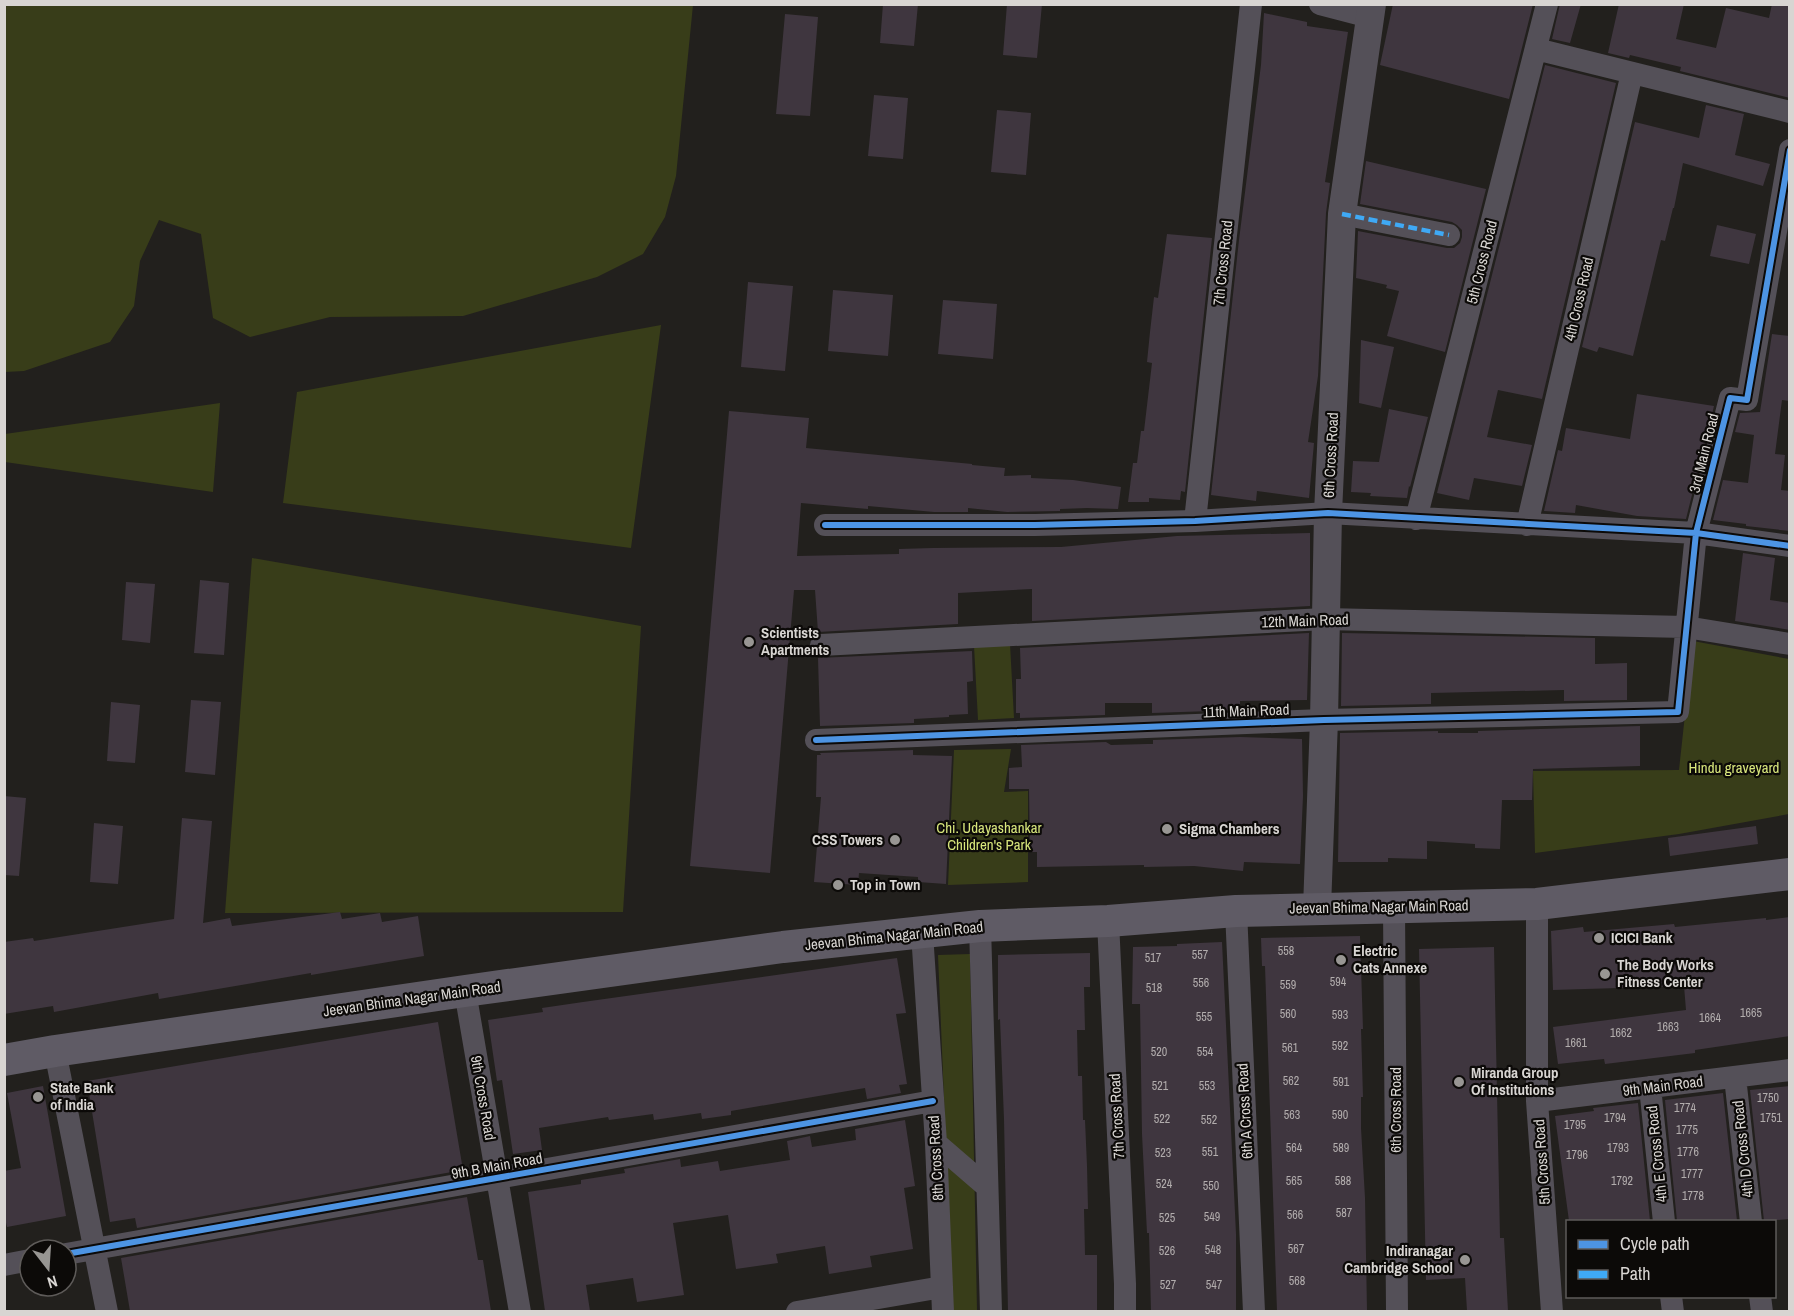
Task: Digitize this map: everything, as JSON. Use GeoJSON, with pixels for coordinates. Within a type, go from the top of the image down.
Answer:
{"type":"FeatureCollection","features":[{"type":"Feature","properties":{"kind":"main road","name":"Jeevan Bhima Nagar Main Road"},"geometry":{"type":"LineString","coordinates":[[4,1060],[783,946],[980,927],[1108,921],[1236,911],[1537,904],[1790,874]]}},
{"type":"Feature","properties":{"kind":"street","name":"7th Cross Road"},"geometry":{"type":"LineString","coordinates":[[1195,521],[1251,4]]}},
{"type":"Feature","properties":{"kind":"street"},"geometry":{"type":"LineString","coordinates":[[1320,4],[1371,11]]}},
{"type":"Feature","properties":{"kind":"street","name":"5th Cross Road"},"geometry":{"type":"LineString","coordinates":[[1416,519],[1547,4]]}},
{"type":"Feature","properties":{"kind":"street","name":"6th Cross Road"},"geometry":{"type":"LineString","coordinates":[[1317,908],[1328,513],[1342,214],[1371,11]]}},
{"type":"Feature","properties":{"kind":"street"},"geometry":{"type":"LineString","coordinates":[[1536,49],[1790,112]]}},
{"type":"Feature","properties":{"kind":"street","name":"4th Cross Road"},"geometry":{"type":"LineString","coordinates":[[1527,525],[1632,73]]}},
{"type":"Feature","properties":{"kind":"street","name":"3rd Main Road"},"geometry":{"type":"LineString","coordinates":[[1678,712],[1696,533],[1730,398],[1747,400],[1790,150]]}},
{"type":"Feature","properties":{"kind":"street"},"geometry":{"type":"LineString","coordinates":[[1342,214],[1449,235]]}},
{"type":"Feature","properties":{"kind":"street"},"geometry":{"type":"LineString","coordinates":[[825,525],[1035,525],[1195,521],[1328,513],[1696,533],[1790,546]]}},
{"type":"Feature","properties":{"kind":"street","name":"12th Main Road"},"geometry":{"type":"LineString","coordinates":[[821,645],[1325,619],[1686,627],[1790,644]]}},
{"type":"Feature","properties":{"kind":"street","name":"11th Main Road"},"geometry":{"type":"LineString","coordinates":[[816,740],[1324,720],[1678,712]]}},
{"type":"Feature","properties":{"kind":"street","name":"5th Cross Road"},"geometry":{"type":"LineString","coordinates":[[1537,904],[1538,1101],[1552,1311]]}},
{"type":"Feature","properties":{"kind":"street","name":"6th Cross Road"},"geometry":{"type":"LineString","coordinates":[[1394,908],[1397,1311]]}},
{"type":"Feature","properties":{"kind":"street","name":"6th A Cross Road"},"geometry":{"type":"LineString","coordinates":[[1236,911],[1254,1311]]}},
{"type":"Feature","properties":{"kind":"street","name":"7th Cross Road"},"geometry":{"type":"LineString","coordinates":[[1108,921],[1125,1311]]}},
{"type":"Feature","properties":{"kind":"street"},"geometry":{"type":"LineString","coordinates":[[980,927],[991,1311]]}},
{"type":"Feature","properties":{"kind":"street","name":"8th Cross Road"},"geometry":{"type":"LineString","coordinates":[[922,933],[936,1143],[943,1311]]}},
{"type":"Feature","properties":{"kind":"street","name":"9th Cross Road"},"geometry":{"type":"LineString","coordinates":[[465,991],[520,1311]]}},
{"type":"Feature","properties":{"kind":"street"},"geometry":{"type":"LineString","coordinates":[[55,1051],[107,1311]]}},
{"type":"Feature","properties":{"kind":"street","name":"9th Main Road"},"geometry":{"type":"LineString","coordinates":[[1538,1101],[1790,1070]]}},
{"type":"Feature","properties":{"kind":"street","name":"4th D Cross Road"},"geometry":{"type":"LineString","coordinates":[[1735,1077],[1752,1220]]}},
{"type":"Feature","properties":{"kind":"street","name":"4th E Cross Road"},"geometry":{"type":"LineString","coordinates":[[1650,1087],[1664,1220]]}},
{"type":"Feature","properties":{"kind":"street","name":"9th B Main Road"},"geometry":{"type":"LineString","coordinates":[[78,1252],[933,1101]]}},
{"type":"Feature","properties":{"kind":"street"},"geometry":{"type":"LineString","coordinates":[[936,1143],[987,1187]]}},
{"type":"Feature","properties":{"kind":"street"},"geometry":{"type":"LineString","coordinates":[[797,1311],[942,1287]]}},
{"type":"Feature","properties":{"kind":"green space"},"geometry":{"type":"Polygon","coordinates":[[[5,4],[693,5],[676,176],[665,217],[643,254],[597,277],[463,316],[330,317],[250,337],[213,318],[201,234],[159,220],[140,261],[134,306],[110,342],[24,371],[5,372],[5,4]]]}},
{"type":"Feature","properties":{"kind":"green space"},"geometry":{"type":"Polygon","coordinates":[[[661,325],[631,548],[283,503],[297,392],[661,325]]]}},
{"type":"Feature","properties":{"kind":"green space"},"geometry":{"type":"Polygon","coordinates":[[[220,403],[213,492],[5,462],[5,434],[220,403]]]}},
{"type":"Feature","properties":{"kind":"green space"},"geometry":{"type":"Polygon","coordinates":[[[252,558],[641,626],[623,912],[225,913],[252,558]]]}},
{"type":"Feature","properties":{"kind":"green space","name":"Hindu graveyard"},"geometry":{"type":"Polygon","coordinates":[[[1693,641],[1789,659],[1789,814],[1679,834],[1535,853],[1533,771],[1679,770],[1693,641]]]}},
{"type":"Feature","properties":{"kind":"green space"},"geometry":{"type":"Polygon","coordinates":[[[1010,644],[1014,718],[978,720],[974,646],[1010,644]]]}},
{"type":"Feature","properties":{"kind":"green space","name":"Chi. Udayashankar Children's Park"},"geometry":{"type":"Polygon","coordinates":[[[1011,749],[1004,792],[1028,791],[1028,882],[948,885],[954,750],[1011,749]]]}},
{"type":"Feature","properties":{"kind":"green space"},"geometry":{"type":"Polygon","coordinates":[[[970,954],[977,1311],[953,1311],[938,955],[970,954]]]}},
{"type":"Feature","properties":{"kind":"building"},"geometry":{"type":"Polygon","coordinates":[[[883,4],[918,4],[914,46],[880,43],[883,4]]]}},
{"type":"Feature","properties":{"kind":"building"},"geometry":{"type":"Polygon","coordinates":[[[1007,4],[1042,4],[1037,58],[1003,55],[1007,4]]]}},
{"type":"Feature","properties":{"kind":"building"},"geometry":{"type":"Polygon","coordinates":[[[1393,4],[1533,4],[1509,99],[1380,65],[1393,4]]]}},
{"type":"Feature","properties":{"kind":"building"},"geometry":{"type":"Polygon","coordinates":[[[1560,4],[1581,4],[1570,43],[1552,39],[1560,4]]]}},
{"type":"Feature","properties":{"kind":"building"},"geometry":{"type":"Polygon","coordinates":[[[1619,4],[1684,4],[1676,39],[1716,48],[1726,8],[1769,18],[1772,4],[1790,4],[1790,98],[1680,71],[1681,67],[1630,55],[1629,58],[1608,53],[1619,4]]]}},
{"type":"Feature","properties":{"kind":"building"},"geometry":{"type":"Polygon","coordinates":[[[1264,13],[1307,22],[1307,26],[1348,32],[1325,182],[1330,183],[1326,213],[1318,376],[1308,442],[1314,443],[1309,498],[1257,491],[1256,501],[1211,495],[1261,65],[1264,13]]]}},
{"type":"Feature","properties":{"kind":"building"},"geometry":{"type":"Polygon","coordinates":[[[785,14],[818,17],[810,116],[776,114],[785,14]]]}},
{"type":"Feature","properties":{"kind":"building"},"geometry":{"type":"Polygon","coordinates":[[[1545,65],[1616,83],[1542,399],[1498,390],[1487,437],[1532,445],[1522,486],[1474,478],[1469,500],[1437,493],[1545,65]]]}},
{"type":"Feature","properties":{"kind":"building"},"geometry":{"type":"Polygon","coordinates":[[[874,95],[908,98],[903,159],[868,156],[874,95]]]}},
{"type":"Feature","properties":{"kind":"building"},"geometry":{"type":"Polygon","coordinates":[[[1706,105],[1744,114],[1735,155],[1770,164],[1763,186],[1683,163],[1674,208],[1665,241],[1661,240],[1633,356],[1599,347],[1597,352],[1582,347],[1635,122],[1699,138],[1706,105]]]}},
{"type":"Feature","properties":{"kind":"building"},"geometry":{"type":"Polygon","coordinates":[[[997,110],[1031,113],[1026,175],[991,172],[997,110]]]}},
{"type":"Feature","properties":{"kind":"building"},"geometry":{"type":"Polygon","coordinates":[[[1366,161],[1486,189],[1445,352],[1387,336],[1399,291],[1386,288],[1387,285],[1356,278],[1358,231],[1454,248],[1460,243],[1462,230],[1452,222],[1360,204],[1366,161]]]}},
{"type":"Feature","properties":{"kind":"building"},"geometry":{"type":"Polygon","coordinates":[[[1717,225],[1756,234],[1749,264],[1710,256],[1717,225]]]}},
{"type":"Feature","properties":{"kind":"building"},"geometry":{"type":"Polygon","coordinates":[[[1167,234],[1212,238],[1185,492],[1181,491],[1180,500],[1149,498],[1149,502],[1128,502],[1133,463],[1137,463],[1141,431],[1144,431],[1152,363],[1147,362],[1154,297],[1158,298],[1167,234]]]}},
{"type":"Feature","properties":{"kind":"building"},"geometry":{"type":"Polygon","coordinates":[[[748,282],[793,286],[785,371],[741,367],[748,282]]]}},
{"type":"Feature","properties":{"kind":"building"},"geometry":{"type":"Polygon","coordinates":[[[833,290],[893,295],[888,356],[828,351],[833,290]]]}},
{"type":"Feature","properties":{"kind":"building"},"geometry":{"type":"Polygon","coordinates":[[[943,300],[997,304],[993,359],[938,354],[943,300]]]}},
{"type":"Feature","properties":{"kind":"building"},"geometry":{"type":"Polygon","coordinates":[[[1772,334],[1790,336],[1790,401],[1782,400],[1775,454],[1785,455],[1781,490],[1790,491],[1790,531],[1713,520],[1723,480],[1748,483],[1754,435],[1735,432],[1740,413],[1760,412],[1772,334]]]}},
{"type":"Feature","properties":{"kind":"building"},"geometry":{"type":"Polygon","coordinates":[[[1361,340],[1394,347],[1381,408],[1359,403],[1361,340]]]}},
{"type":"Feature","properties":{"kind":"building"},"geometry":{"type":"Polygon","coordinates":[[[1637,394],[1714,406],[1686,519],[1637,516],[1576,505],[1575,513],[1544,511],[1558,450],[1562,451],[1566,428],[1630,439],[1637,394]]]}},
{"type":"Feature","properties":{"kind":"building"},"geometry":{"type":"Polygon","coordinates":[[[1389,409],[1428,417],[1407,498],[1370,496],[1371,493],[1351,492],[1353,461],[1379,462],[1389,409]]]}},
{"type":"Feature","properties":{"kind":"building"},"geometry":{"type":"Polygon","coordinates":[[[729,411],[809,418],[806,448],[1005,468],[1004,476],[1031,475],[1031,478],[1073,480],[1121,487],[1118,509],[1087,508],[1007,512],[968,508],[968,512],[934,512],[801,503],[797,556],[899,554],[899,549],[1061,547],[1177,536],[1310,533],[1310,606],[1032,621],[1032,589],[958,593],[958,624],[818,632],[815,590],[794,590],[770,873],[690,866],[729,411]]]}},
{"type":"Feature","properties":{"kind":"building"},"geometry":{"type":"Polygon","coordinates":[[[1743,553],[1775,558],[1770,600],[1790,603],[1790,630],[1735,621],[1743,553]]]}},
{"type":"Feature","properties":{"kind":"building"},"geometry":{"type":"Polygon","coordinates":[[[200,580],[229,583],[224,655],[194,653],[200,580]]]}},
{"type":"Feature","properties":{"kind":"building"},"geometry":{"type":"Polygon","coordinates":[[[126,582],[155,584],[150,643],[122,640],[126,582]]]}},
{"type":"Feature","properties":{"kind":"building"},"geometry":{"type":"Polygon","coordinates":[[[1309,633],[1307,700],[1240,701],[1240,710],[1152,713],[1152,703],[1105,703],[1105,715],[1020,718],[1020,713],[1016,713],[1016,679],[1021,679],[1020,648],[1309,633]]]}},
{"type":"Feature","properties":{"kind":"building"},"geometry":{"type":"Polygon","coordinates":[[[1342,633],[1595,638],[1595,664],[1627,663],[1627,700],[1564,701],[1564,690],[1431,693],[1431,704],[1341,706],[1342,633]]]}},
{"type":"Feature","properties":{"kind":"building"},"geometry":{"type":"Polygon","coordinates":[[[972,651],[973,681],[967,682],[968,714],[914,719],[914,723],[820,726],[818,658],[972,651]]]}},
{"type":"Feature","properties":{"kind":"building"},"geometry":{"type":"Polygon","coordinates":[[[191,700],[221,702],[215,775],[185,772],[191,700]]]}},
{"type":"Feature","properties":{"kind":"building"},"geometry":{"type":"Polygon","coordinates":[[[111,702],[140,705],[135,763],[107,761],[111,702]]]}},
{"type":"Feature","properties":{"kind":"building"},"geometry":{"type":"Polygon","coordinates":[[[1640,726],[1640,766],[1533,769],[1532,800],[1502,800],[1500,849],[1475,848],[1475,844],[1427,841],[1427,859],[1388,858],[1388,862],[1338,862],[1340,733],[1438,731],[1438,733],[1478,733],[1478,731],[1640,726]]]}},
{"type":"Feature","properties":{"kind":"building"},"geometry":{"type":"Polygon","coordinates":[[[1240,737],[1302,739],[1303,796],[1300,864],[1244,862],[1243,871],[1194,866],[1144,867],[1144,865],[1037,867],[1037,852],[1030,852],[1029,789],[1009,789],[1009,768],[1022,767],[1021,745],[1106,742],[1111,745],[1153,744],[1153,740],[1240,737]]]}},
{"type":"Feature","properties":{"kind":"building"},"geometry":{"type":"Polygon","coordinates":[[[913,750],[913,755],[952,756],[946,884],[918,882],[918,877],[859,873],[858,885],[814,882],[821,797],[816,797],[817,755],[821,755],[820,753],[913,750]]]}},
{"type":"Feature","properties":{"kind":"building"},"geometry":{"type":"Polygon","coordinates":[[[4,796],[26,798],[19,876],[4,875],[4,796]]]}},
{"type":"Feature","properties":{"kind":"building"},"geometry":{"type":"Polygon","coordinates":[[[182,818],[212,821],[203,923],[230,918],[232,926],[340,912],[342,919],[380,913],[382,922],[418,916],[424,956],[159,999],[158,993],[54,1012],[53,1006],[4,1014],[4,942],[33,938],[34,941],[174,919],[182,818]]]}},
{"type":"Feature","properties":{"kind":"building"},"geometry":{"type":"Polygon","coordinates":[[[94,823],[123,826],[118,884],[90,882],[94,823]]]}},
{"type":"Feature","properties":{"kind":"building"},"geometry":{"type":"Polygon","coordinates":[[[1756,826],[1758,844],[1670,856],[1668,838],[1756,826]]]}},
{"type":"Feature","properties":{"kind":"building"},"geometry":{"type":"Polygon","coordinates":[[[1790,917],[1790,1036],[1695,1050],[1695,1053],[1605,1064],[1604,1059],[1558,1064],[1553,1027],[1686,1010],[1684,986],[1553,990],[1551,931],[1583,927],[1584,932],[1674,924],[1675,927],[1790,917]]]}},
{"type":"Feature","properties":{"kind":"building"},"geometry":{"type":"Polygon","coordinates":[[[1360,936],[1363,1029],[1361,1029],[1363,1097],[1361,1097],[1361,1128],[1367,1311],[1277,1311],[1265,966],[1262,966],[1261,938],[1360,936]]]}},
{"type":"Feature","properties":{"kind":"building"},"geometry":{"type":"Polygon","coordinates":[[[1222,942],[1236,1234],[1236,1311],[1151,1311],[1149,1233],[1147,1233],[1142,1134],[1140,1004],[1132,1004],[1133,947],[1222,942]]]}},
{"type":"Feature","properties":{"kind":"building","name":"Miranda Group Of Institutions"},"geometry":{"type":"Polygon","coordinates":[[[1494,947],[1500,1238],[1504,1238],[1508,1311],[1467,1311],[1465,1278],[1426,1280],[1419,949],[1494,947]]]}},
{"type":"Feature","properties":{"kind":"building"},"geometry":{"type":"Polygon","coordinates":[[[1090,953],[1090,987],[1084,987],[1085,1030],[1077,1030],[1078,1076],[1082,1076],[1087,1166],[1088,1209],[1084,1209],[1085,1255],[1097,1255],[1097,1311],[1008,1311],[1004,1119],[1000,1019],[998,1020],[998,955],[1090,953]]]}},
{"type":"Feature","properties":{"kind":"building"},"geometry":{"type":"Polygon","coordinates":[[[897,958],[906,1013],[896,1014],[907,1084],[899,1085],[901,1093],[867,1099],[865,1088],[731,1111],[731,1115],[702,1119],[701,1113],[654,1120],[653,1114],[609,1120],[608,1117],[539,1128],[542,1150],[513,1154],[502,1080],[497,1081],[488,1020],[543,1012],[542,1008],[897,958]]]}},
{"type":"Feature","properties":{"kind":"building"},"geometry":{"type":"Polygon","coordinates":[[[438,1022],[463,1170],[137,1228],[135,1218],[110,1222],[87,1081],[438,1022]]]}},
{"type":"Feature","properties":{"kind":"building"},"geometry":{"type":"Polygon","coordinates":[[[43,1086],[66,1216],[7,1227],[4,1214],[4,1171],[21,1168],[7,1093],[43,1086]]]}},
{"type":"Feature","properties":{"kind":"building"},"geometry":{"type":"Polygon","coordinates":[[[1790,1086],[1790,1219],[1764,1220],[1750,1090],[1790,1086]]]}},
{"type":"Feature","properties":{"kind":"building"},"geometry":{"type":"Polygon","coordinates":[[[1723,1093],[1737,1220],[1677,1220],[1665,1100],[1723,1093]]]}},
{"type":"Feature","properties":{"kind":"building"},"geometry":{"type":"Polygon","coordinates":[[[1638,1103],[1650,1220],[1569,1220],[1555,1116],[1594,1111],[1593,1108],[1638,1103]]]}},
{"type":"Feature","properties":{"kind":"building"},"geometry":{"type":"Polygon","coordinates":[[[905,1120],[915,1186],[904,1188],[913,1249],[870,1256],[872,1267],[829,1274],[825,1246],[776,1254],[778,1263],[736,1269],[728,1215],[673,1223],[684,1295],[637,1302],[633,1278],[586,1285],[590,1311],[545,1311],[528,1192],[581,1184],[581,1180],[625,1173],[624,1169],[680,1159],[681,1167],[718,1161],[720,1171],[790,1160],[787,1141],[810,1136],[812,1147],[856,1140],[855,1129],[905,1120]]]}},
{"type":"Feature","properties":{"kind":"building"},"geometry":{"type":"Polygon","coordinates":[[[467,1197],[478,1260],[483,1260],[491,1311],[130,1311],[121,1258],[467,1197]]]}},
{"type":"Feature","properties":{"kind":"marked path"},"geometry":{"type":"LineString","coordinates":[[1342,214],[1449,235]]}},
{"type":"Feature","properties":{"kind":"cycle path"},"geometry":{"type":"LineString","coordinates":[[816,740],[1324,720],[1678,712],[1696,533],[1730,398],[1747,400],[1790,150]]}},
{"type":"Feature","properties":{"kind":"cycle path"},"geometry":{"type":"LineString","coordinates":[[825,525],[1035,525],[1195,521],[1328,513],[1696,533],[1790,546]]}},
{"type":"Feature","properties":{"kind":"cycle path"},"geometry":{"type":"LineString","coordinates":[[78,1252],[933,1101]]}},
{"type":"Feature","properties":{"kind":"place","name":"Scientists Apartments"},"geometry":{"type":"Point","coordinates":[749,642]}},
{"type":"Feature","properties":{"kind":"place","name":"Sigma Chambers"},"geometry":{"type":"Point","coordinates":[1167,829]}},
{"type":"Feature","properties":{"kind":"place","name":"CSS Towers"},"geometry":{"type":"Point","coordinates":[895,840]}},
{"type":"Feature","properties":{"kind":"place","name":"Top in Town"},"geometry":{"type":"Point","coordinates":[838,885]}},
{"type":"Feature","properties":{"kind":"place","name":"ICICI Bank"},"geometry":{"type":"Point","coordinates":[1599,938]}},
{"type":"Feature","properties":{"kind":"place","name":"Electric Cats Annexe"},"geometry":{"type":"Point","coordinates":[1341,960]}},
{"type":"Feature","properties":{"kind":"place","name":"The Body Works Fitness Center"},"geometry":{"type":"Point","coordinates":[1605,974]}},
{"type":"Feature","properties":{"kind":"place","name":"Miranda Group Of Institutions"},"geometry":{"type":"Point","coordinates":[1459,1082]}},
{"type":"Feature","properties":{"kind":"place","name":"State Bank of India"},"geometry":{"type":"Point","coordinates":[38,1097]}},
{"type":"Feature","properties":{"kind":"place","name":"Indiranagar Cambridge School"},"geometry":{"type":"Point","coordinates":[1465,1260]}}]}
